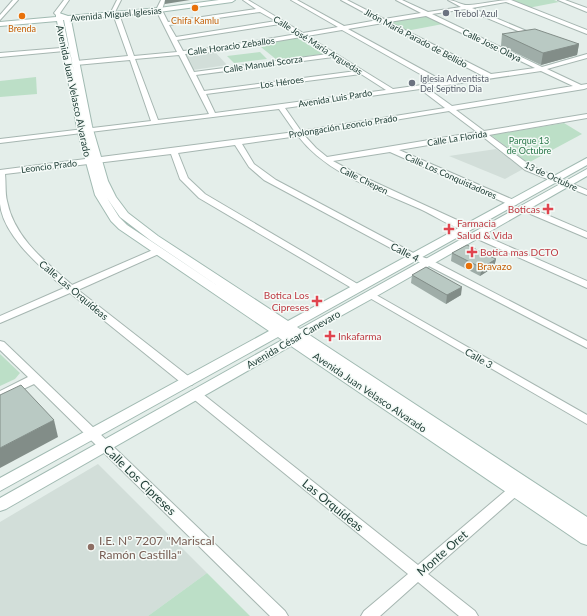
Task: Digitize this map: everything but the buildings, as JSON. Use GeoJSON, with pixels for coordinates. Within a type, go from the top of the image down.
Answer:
{"type":"FeatureCollection","features":[{"type":"Feature","properties":{"kind":"street"},"geometry":{"type":"LineString","coordinates":[[0,19],[16,0]]}},
{"type":"Feature","properties":{"kind":"street"},"geometry":{"type":"LineString","coordinates":[[61,17],[57,13],[67,0]]}},
{"type":"Feature","properties":{"kind":"street"},"geometry":{"type":"LineString","coordinates":[[119,0],[114,12],[155,122]]}},
{"type":"Feature","properties":{"kind":"street"},"geometry":{"type":"LineString","coordinates":[[163,0],[160,9],[166,24],[213,115]]}},
{"type":"Feature","properties":{"kind":"street","name":"Avenida Miguel Iglesias"},"geometry":{"type":"LineString","coordinates":[[160,9],[209,0]]}},
{"type":"Feature","properties":{"kind":"street","name":"Avenida Miguel Iglesias"},"geometry":{"type":"LineString","coordinates":[[0,24],[114,12],[160,9],[232,0]]}},
{"type":"Feature","properties":{"kind":"street","name":"Calle José María Arguedas"},"geometry":{"type":"LineString","coordinates":[[245,0],[391,90]]}},
{"type":"Feature","properties":{"kind":"street"},"geometry":{"type":"LineString","coordinates":[[293,0],[441,83]]}},
{"type":"Feature","properties":{"kind":"street","name":"Jirón María Parado de Bellido"},"geometry":{"type":"LineString","coordinates":[[343,0],[489,76]]}},
{"type":"Feature","properties":{"kind":"street","name":"Calle Jose Olaya"},"geometry":{"type":"LineString","coordinates":[[398,0],[585,88]]}},
{"type":"Feature","properties":{"kind":"street"},"geometry":{"type":"LineString","coordinates":[[451,0],[540,38]]}},
{"type":"Feature","properties":{"kind":"street"},"geometry":{"type":"LineString","coordinates":[[507,0],[587,32]]}},
{"type":"Feature","properties":{"kind":"street","name":"Calle Horacio Zeballos"},"geometry":{"type":"LineString","coordinates":[[76,63],[213,50],[507,0]]}},
{"type":"Feature","properties":{"kind":"street"},"geometry":{"type":"LineString","coordinates":[[560,0],[587,10]]}},
{"type":"Feature","properties":{"kind":"street"},"geometry":{"type":"LineString","coordinates":[[166,24],[261,10]]}},
{"type":"Feature","properties":{"kind":"street","name":"Avenida Miguel Iglesias"},"geometry":{"type":"LineString","coordinates":[[0,19],[61,17]]}},
{"type":"Feature","properties":{"kind":"street","name":"Avenida Juan Velasco Alvarado"},"geometry":{"type":"LineString","coordinates":[[61,17],[70,49],[85,130],[100,195],[115,219],[123,227],[158,251],[283,329]]}},
{"type":"Feature","properties":{"kind":"street"},"geometry":{"type":"LineString","coordinates":[[174,39],[280,22]]}},
{"type":"Feature","properties":{"kind":"street"},"geometry":{"type":"LineString","coordinates":[[519,38],[533,36]]}},
{"type":"Feature","properties":{"kind":"street"},"geometry":{"type":"LineString","coordinates":[[491,44],[505,41]]}},
{"type":"Feature","properties":{"kind":"street"},"geometry":{"type":"LineString","coordinates":[[0,55],[70,49]]}},
{"type":"Feature","properties":{"kind":"street","name":"Avenida Juan Velasco Alvarado"},"geometry":{"type":"LineString","coordinates":[[70,49],[76,63],[85,130]]}},
{"type":"Feature","properties":{"kind":"street","name":"Calle Manuel Scorza"},"geometry":{"type":"LineString","coordinates":[[192,74],[334,55]]}},
{"type":"Feature","properties":{"kind":"street","name":"Avenida Luis Pardo"},"geometry":{"type":"LineString","coordinates":[[0,141],[281,107],[542,68],[585,55]]}},
{"type":"Feature","properties":{"kind":"street","name":"Los Héroes"},"geometry":{"type":"LineString","coordinates":[[202,93],[362,72]]}},
{"type":"Feature","properties":{"kind":"street","name":"13 de Octubre"},"geometry":{"type":"LineString","coordinates":[[421,86],[528,168],[587,193]]}},
{"type":"Feature","properties":{"kind":"street","name":"Prolongación Leoncio Prado"},"geometry":{"type":"LineString","coordinates":[[93,161],[299,134],[450,108],[585,88]]}},
{"type":"Feature","properties":{"kind":"street","name":"Calle Chepen"},"geometry":{"type":"LineString","coordinates":[[281,107],[299,134],[313,150],[326,160],[354,176],[587,286]]}},
{"type":"Feature","properties":{"kind":"street","name":"Calle La Florida"},"geometry":{"type":"LineString","coordinates":[[326,160],[587,116]]}},
{"type":"Feature","properties":{"kind":"street","name":"Avenida Luis Pardo"},"geometry":{"type":"LineString","coordinates":[[0,136],[74,129],[85,130]]}},
{"type":"Feature","properties":{"kind":"street","name":"Calle 4"},"geometry":{"type":"LineString","coordinates":[[237,142],[247,162],[258,173],[414,257],[428,262],[587,345]]}},
{"type":"Feature","properties":{"kind":"street","name":"Calle Los Conquistadores"},"geometry":{"type":"LineString","coordinates":[[390,149],[513,202]]}},
{"type":"Feature","properties":{"kind":"street"},"geometry":{"type":"LineString","coordinates":[[174,151],[184,179],[202,196],[358,288]]}},
{"type":"Feature","properties":{"kind":"street","name":"Avenida Juan Velasco Alvarado"},"geometry":{"type":"LineString","coordinates":[[93,161],[111,197],[124,215],[154,238],[295,337],[587,525]]}},
{"type":"Feature","properties":{"kind":"street","name":"Leoncio Prado"},"geometry":{"type":"LineString","coordinates":[[0,172],[93,161]]}},
{"type":"Feature","properties":{"kind":"street","name":"Avenida César Canevaro"},"geometry":{"type":"LineString","coordinates":[[0,485],[414,257],[524,208],[587,161]]}},
{"type":"Feature","properties":{"kind":"street","name":"Calle Las Orquídeas"},"geometry":{"type":"LineString","coordinates":[[0,172],[3,202],[14,232],[37,259],[71,289],[188,382]]}},
{"type":"Feature","properties":{"kind":"street","name":"Avenida César Canevaro"},"geometry":{"type":"LineString","coordinates":[[0,505],[428,262],[513,202],[587,172]]}},
{"type":"Feature","properties":{"kind":"street"},"geometry":{"type":"LineString","coordinates":[[524,208],[587,235]]}},
{"type":"Feature","properties":{"kind":"street"},"geometry":{"type":"LineString","coordinates":[[0,320],[158,251]]}},
{"type":"Feature","properties":{"kind":"street","name":"Calle 3"},"geometry":{"type":"LineString","coordinates":[[371,295],[587,420]]}},
{"type":"Feature","properties":{"kind":"street","name":"Avenida Juan Velasco Alvarado"},"geometry":{"type":"LineString","coordinates":[[295,337],[515,490],[587,538]]}},
{"type":"Feature","properties":{"kind":"street","name":"Calle Los Cipreses"},"geometry":{"type":"LineString","coordinates":[[0,344],[34,379],[94,434],[280,616]]}},
{"type":"Feature","properties":{"kind":"street"},"geometry":{"type":"LineString","coordinates":[[0,396],[34,379]]}},
{"type":"Feature","properties":{"kind":"street","name":"Las Orquídeas"},"geometry":{"type":"LineString","coordinates":[[195,394],[470,616]]}},
{"type":"Feature","properties":{"kind":"street","name":"Monte Oret"},"geometry":{"type":"LineString","coordinates":[[369,616],[515,490]]}},
{"type":"Feature","properties":{"kind":"shaded area"},"geometry":{"type":"Polygon","coordinates":[[[214,51],[227,65],[193,70],[186,54],[214,51]]]}},
{"type":"Feature","properties":{"kind":"shaded area"},"geometry":{"type":"Polygon","coordinates":[[[496,149],[523,169],[505,179],[449,156],[496,149]]]}},
{"type":"Feature","properties":{"kind":"shaded area","name":"I.E. N° 7207 \"Mariscal Ramón Castilla\""},"geometry":{"type":"Polygon","coordinates":[[[98,464],[207,573],[148,616],[0,616],[0,522],[98,464]]]}},
{"type":"Feature","properties":{"kind":"green space"},"geometry":{"type":"Polygon","coordinates":[[[554,0],[559,2],[528,8],[510,1],[554,0]]]}},
{"type":"Feature","properties":{"kind":"green space"},"geometry":{"type":"Polygon","coordinates":[[[424,15],[443,24],[406,31],[388,22],[424,15]]]}},
{"type":"Feature","properties":{"kind":"green space"},"geometry":{"type":"Polygon","coordinates":[[[296,37],[323,54],[277,60],[256,43],[296,37]]]}},
{"type":"Feature","properties":{"kind":"green space"},"geometry":{"type":"Polygon","coordinates":[[[260,52],[267,59],[234,63],[227,56],[260,52]]]}},
{"type":"Feature","properties":{"kind":"green space"},"geometry":{"type":"Polygon","coordinates":[[[36,77],[37,94],[0,97],[0,81],[36,77]]]}},
{"type":"Feature","properties":{"kind":"green space","name":"Parque 13 de Octubre"},"geometry":{"type":"Polygon","coordinates":[[[564,123],[582,134],[528,163],[491,135],[564,123]]]}},
{"type":"Feature","properties":{"kind":"green space"},"geometry":{"type":"Polygon","coordinates":[[[0,354],[20,373],[15,379],[0,386],[0,354]]]}},
{"type":"Feature","properties":{"kind":"green space"},"geometry":{"type":"Polygon","coordinates":[[[207,573],[250,616],[148,616],[207,573]]]}},
{"type":"Feature","properties":{"kind":"place","name":"Chifa Kamlu"},"geometry":{"type":"Point","coordinates":[195,8]}},
{"type":"Feature","properties":{"kind":"place","name":"Trebol Azul"},"geometry":{"type":"Point","coordinates":[446,13]}},
{"type":"Feature","properties":{"kind":"place","name":"Brenda"},"geometry":{"type":"Point","coordinates":[22,16]}},
{"type":"Feature","properties":{"kind":"place","name":"Iglesia Adventista Del Septino Dia"},"geometry":{"type":"Point","coordinates":[412,83]}},
{"type":"Feature","properties":{"kind":"place","name":"Boticas"},"geometry":{"type":"Point","coordinates":[548,209]}},
{"type":"Feature","properties":{"kind":"place","name":"Farmacia Salud & Vida"},"geometry":{"type":"Point","coordinates":[449,229]}},
{"type":"Feature","properties":{"kind":"place","name":"Botica mas DCTO"},"geometry":{"type":"Point","coordinates":[472,252]}},
{"type":"Feature","properties":{"kind":"place","name":"Bravazo"},"geometry":{"type":"Point","coordinates":[469,266]}},
{"type":"Feature","properties":{"kind":"place","name":"Botica Los Cipreses"},"geometry":{"type":"Point","coordinates":[317,301]}},
{"type":"Feature","properties":{"kind":"place","name":"Inkafarma"},"geometry":{"type":"Point","coordinates":[330,336]}},
{"type":"Feature","properties":{"kind":"place","name":"I.E. N° 7207 \"Mariscal Ramón Castilla\""},"geometry":{"type":"Point","coordinates":[91,547]}}]}
